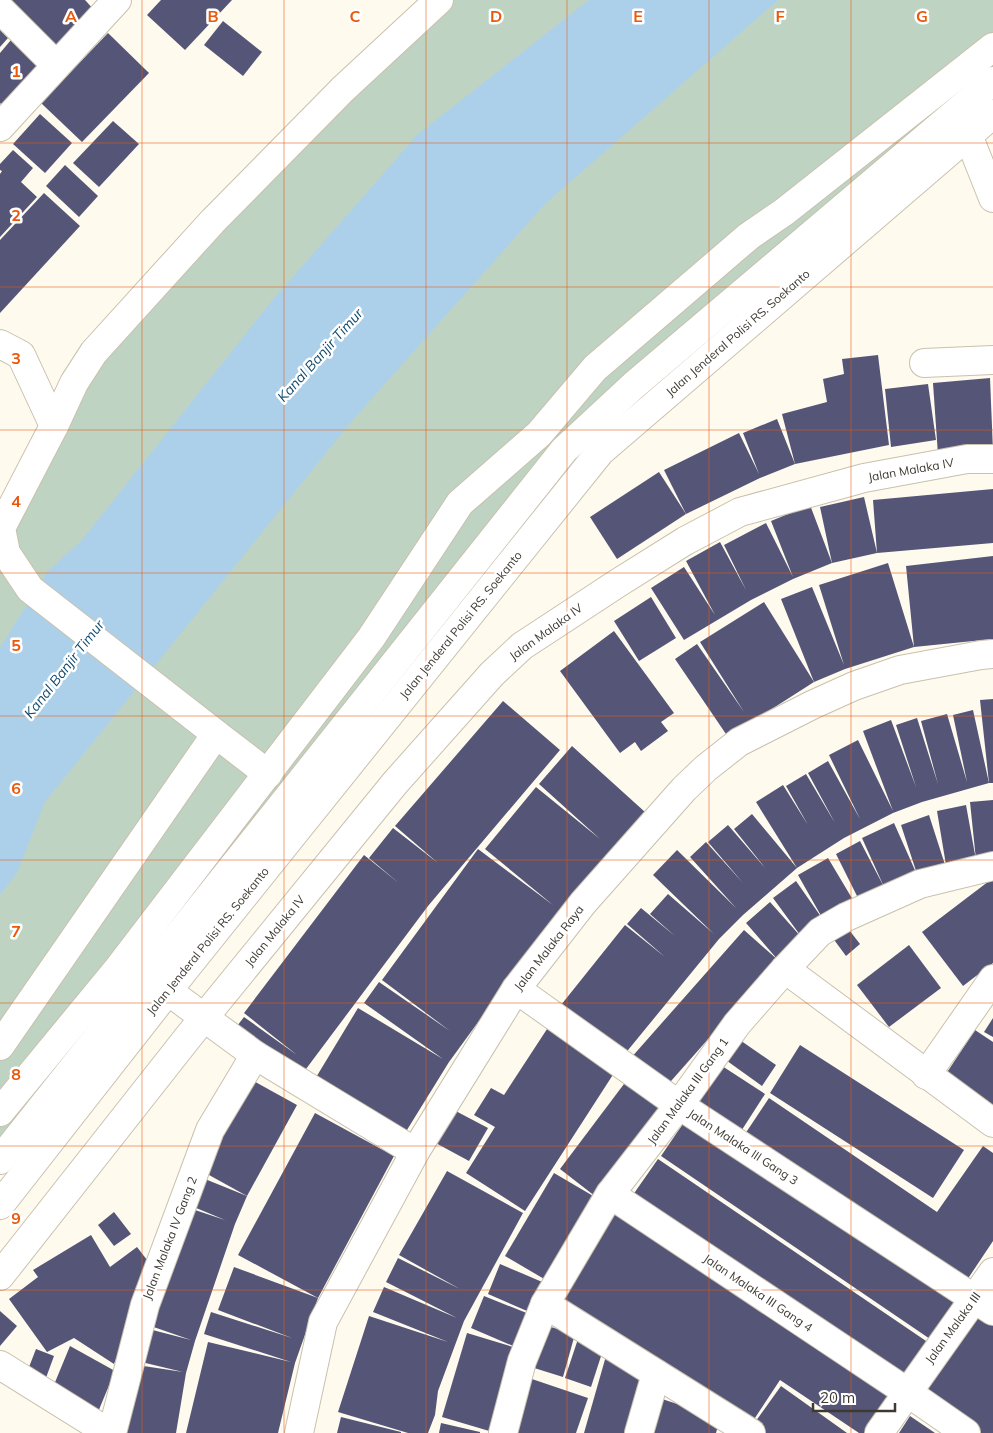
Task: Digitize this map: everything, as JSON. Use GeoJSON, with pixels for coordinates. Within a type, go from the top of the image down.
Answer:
{"type":"FeatureCollection","features":[{"type":"Feature","properties":{"kind":"street"},"geometry":{"type":"LineString","coordinates":[[0,127],[117,0]]}},
{"type":"Feature","properties":{"kind":"street"},"geometry":{"type":"LineString","coordinates":[[268,774],[30,589],[6,553],[0,528],[54,426],[74,383],[94,352],[212,222],[253,180],[343,89],[439,0]]}},
{"type":"Feature","properties":{"kind":"street"},"geometry":{"type":"LineString","coordinates":[[0,9],[56,65]]}},
{"type":"Feature","properties":{"kind":"street"},"geometry":{"type":"LineString","coordinates":[[0,1112],[118,970],[371,638],[460,502],[540,434],[595,368],[749,236],[784,212],[993,47]]}},
{"type":"Feature","properties":{"kind":"street","name":"Jalan Jenderal Polisi RS. Soekanto"},"geometry":{"type":"LineString","coordinates":[[0,1160],[564,450],[634,385],[993,80]]}},
{"type":"Feature","properties":{"kind":"street","name":"Jalan Jenderal Polisi RS. Soekanto"},"geometry":{"type":"LineString","coordinates":[[0,1206],[168,992],[600,452],[993,114]]}},
{"type":"Feature","properties":{"kind":"street"},"geometry":{"type":"LineString","coordinates":[[968,135],[993,198]]}},
{"type":"Feature","properties":{"kind":"street"},"geometry":{"type":"LineString","coordinates":[[0,344],[21,355],[54,426]]}},
{"type":"Feature","properties":{"kind":"street"},"geometry":{"type":"LineString","coordinates":[[924,363],[993,360]]}},
{"type":"Feature","properties":{"kind":"street","name":"Jalan Malaka IV"},"geometry":{"type":"LineString","coordinates":[[0,1276],[204,1018],[395,783],[492,674],[522,646],[618,582],[685,541],[740,512],[864,478],[967,460],[993,459]]}},
{"type":"Feature","properties":{"kind":"street","name":"Jalan Malaka Raya"},"geometry":{"type":"LineString","coordinates":[[299,1433],[323,1322],[414,1152],[516,989],[584,903],[684,789],[706,768],[739,742],[854,686],[900,670],[993,654]]}},
{"type":"Feature","properties":{"kind":"street"},"geometry":{"type":"LineString","coordinates":[[0,1046],[216,734]]}},
{"type":"Feature","properties":{"kind":"street","name":"Jalan Malaka III Gang 1"},"geometry":{"type":"LineString","coordinates":[[502,1433],[522,1361],[545,1304],[610,1194],[678,1106],[737,1024],[820,932],[846,916],[920,884],[993,866]]}},
{"type":"Feature","properties":{"kind":"street"},"geometry":{"type":"LineString","coordinates":[[785,969],[993,1123]]}},
{"type":"Feature","properties":{"kind":"street"},"geometry":{"type":"LineString","coordinates":[[926,1075],[993,979]]}},
{"type":"Feature","properties":{"kind":"street","name":"Jalan Malaka III Gang 3"},"geometry":{"type":"LineString","coordinates":[[516,989],[678,1106],[984,1305]]}},
{"type":"Feature","properties":{"kind":"street"},"geometry":{"type":"LineString","coordinates":[[168,992],[255,1055],[414,1152]]}},
{"type":"Feature","properties":{"kind":"street","name":"Jalan Malaka IV Gang 2"},"geometry":{"type":"LineString","coordinates":[[110,1433],[145,1305],[210,1130],[255,1055]]}},
{"type":"Feature","properties":{"kind":"street","name":"Jalan Malaka III Gang 4"},"geometry":{"type":"LineString","coordinates":[[610,1194],[966,1433]]}},
{"type":"Feature","properties":{"kind":"street","name":"Jalan Malaka III"},"geometry":{"type":"LineString","coordinates":[[879,1433],[907,1392],[984,1305],[993,1272]]}},
{"type":"Feature","properties":{"kind":"street"},"geometry":{"type":"LineString","coordinates":[[545,1304],[751,1433]]}},
{"type":"Feature","properties":{"kind":"street"},"geometry":{"type":"LineString","coordinates":[[0,1365],[110,1433]]}},
{"type":"Feature","properties":{"kind":"street"},"geometry":{"type":"LineString","coordinates":[[639,1433],[656,1374]]}},
{"type":"Feature","properties":{"kind":"green space"},"geometry":{"type":"Polygon","coordinates":[[[439,0],[993,0],[993,81],[634,385],[0,1160],[0,528],[74,383],[439,0]]]}},
{"type":"Feature","properties":{"kind":"water","name":"Kanal Banjir Timur"},"geometry":{"type":"Polygon","coordinates":[[[589,0],[778,0],[545,204],[351,422],[45,802],[17,873],[0,895],[0,648],[48,571],[82,540],[270,303],[418,134],[589,0]]]}},
{"type":"Feature","properties":{"kind":"building"},"geometry":{"type":"Polygon","coordinates":[[[0,0],[85,0],[95,11],[51,55],[0,0]]]}},
{"type":"Feature","properties":{"kind":"building"},"geometry":{"type":"Polygon","coordinates":[[[161,0],[232,0],[185,50],[147,15],[161,0]]]}},
{"type":"Feature","properties":{"kind":"building"},"geometry":{"type":"Polygon","coordinates":[[[223,21],[262,52],[243,76],[204,45],[223,21]]]}},
{"type":"Feature","properties":{"kind":"building"},"geometry":{"type":"Polygon","coordinates":[[[0,30],[8,38],[0,47],[0,30]]]}},
{"type":"Feature","properties":{"kind":"building"},"geometry":{"type":"Polygon","coordinates":[[[108,33],[149,73],[82,142],[41,103],[108,33]]]}},
{"type":"Feature","properties":{"kind":"building"},"geometry":{"type":"Polygon","coordinates":[[[11,40],[47,73],[10,113],[0,103],[0,53],[11,40]]]}},
{"type":"Feature","properties":{"kind":"building"},"geometry":{"type":"Polygon","coordinates":[[[40,114],[72,143],[45,173],[13,144],[40,114]]]}},
{"type":"Feature","properties":{"kind":"building"},"geometry":{"type":"Polygon","coordinates":[[[113,121],[139,144],[99,187],[73,163],[113,121]]]}},
{"type":"Feature","properties":{"kind":"building"},"geometry":{"type":"Polygon","coordinates":[[[13,150],[33,168],[21,182],[37,197],[0,237],[0,174],[2,171],[0,170],[0,164],[13,150]]]}},
{"type":"Feature","properties":{"kind":"building"},"geometry":{"type":"Polygon","coordinates":[[[65,165],[98,196],[79,217],[46,186],[65,165]]]}},
{"type":"Feature","properties":{"kind":"building"},"geometry":{"type":"Polygon","coordinates":[[[44,193],[80,226],[0,313],[0,240],[44,193]]]}},
{"type":"Feature","properties":{"kind":"building"},"geometry":{"type":"Polygon","coordinates":[[[878,355],[889,445],[795,464],[782,414],[827,402],[823,379],[844,374],[842,359],[878,355]]]}},
{"type":"Feature","properties":{"kind":"building"},"geometry":{"type":"Polygon","coordinates":[[[990,378],[993,451],[938,455],[933,383],[990,378]]]}},
{"type":"Feature","properties":{"kind":"building"},"geometry":{"type":"Polygon","coordinates":[[[928,384],[936,440],[891,447],[885,389],[928,384]]]}},
{"type":"Feature","properties":{"kind":"building"},"geometry":{"type":"Polygon","coordinates":[[[777,419],[795,464],[760,478],[686,514],[664,470],[739,433],[759,474],[743,433],[777,419]]]}},
{"type":"Feature","properties":{"kind":"building"},"geometry":{"type":"Polygon","coordinates":[[[659,472],[686,514],[617,559],[590,517],[659,472]]]}},
{"type":"Feature","properties":{"kind":"building"},"geometry":{"type":"Polygon","coordinates":[[[993,489],[993,543],[877,553],[873,500],[993,489]]]}},
{"type":"Feature","properties":{"kind":"building"},"geometry":{"type":"Polygon","coordinates":[[[864,497],[877,553],[832,563],[820,507],[864,497]]]}},
{"type":"Feature","properties":{"kind":"building"},"geometry":{"type":"Polygon","coordinates":[[[810,505],[832,563],[793,579],[751,600],[684,640],[651,588],[684,567],[715,615],[686,561],[720,542],[746,590],[724,545],[766,523],[793,577],[771,521],[810,505]]]}},
{"type":"Feature","properties":{"kind":"building"},"geometry":{"type":"Polygon","coordinates":[[[993,556],[993,639],[914,647],[906,566],[993,556]]]}},
{"type":"Feature","properties":{"kind":"building"},"geometry":{"type":"Polygon","coordinates":[[[888,563],[914,647],[845,669],[814,682],[781,599],[812,587],[844,665],[819,585],[888,563]]]}},
{"type":"Feature","properties":{"kind":"building"},"geometry":{"type":"Polygon","coordinates":[[[651,597],[676,638],[639,661],[614,621],[651,597]]]}},
{"type":"Feature","properties":{"kind":"building"},"geometry":{"type":"Polygon","coordinates":[[[764,602],[814,682],[728,737],[675,659],[697,644],[744,712],[700,642],[764,602]]]}},
{"type":"Feature","properties":{"kind":"building"},"geometry":{"type":"Polygon","coordinates":[[[614,631],[674,713],[661,722],[668,731],[641,751],[635,742],[620,753],[560,671],[614,631]]]}},
{"type":"Feature","properties":{"kind":"building"},"geometry":{"type":"Polygon","coordinates":[[[993,699],[993,783],[989,783],[980,700],[993,699]]]}},
{"type":"Feature","properties":{"kind":"building"},"geometry":{"type":"Polygon","coordinates":[[[503,701],[560,750],[428,906],[300,1077],[234,1030],[244,1017],[297,1055],[244,1013],[364,855],[400,884],[369,858],[393,828],[438,863],[395,826],[503,701]]]}},
{"type":"Feature","properties":{"kind":"building"},"geometry":{"type":"Polygon","coordinates":[[[973,710],[989,783],[922,802],[893,813],[844,838],[797,868],[756,802],[783,785],[808,825],[786,786],[806,774],[835,823],[808,773],[828,761],[860,819],[829,755],[858,740],[893,811],[863,731],[891,720],[916,787],[896,725],[917,718],[938,784],[921,721],[947,714],[967,782],[953,715],[973,710]]]}},
{"type":"Feature","properties":{"kind":"building"},"geometry":{"type":"Polygon","coordinates":[[[572,746],[645,812],[560,910],[449,1062],[402,1138],[312,1084],[358,1008],[443,1059],[364,1003],[379,982],[450,1031],[382,980],[478,849],[553,905],[485,849],[536,787],[600,839],[539,784],[572,746]]]}},
{"type":"Feature","properties":{"kind":"building"},"geometry":{"type":"Polygon","coordinates":[[[993,800],[993,863],[947,871],[937,811],[966,805],[976,860],[970,802],[993,800]]]}},
{"type":"Feature","properties":{"kind":"building"},"geometry":{"type":"Polygon","coordinates":[[[752,814],[797,868],[743,915],[719,939],[624,1055],[561,1005],[625,925],[665,957],[627,924],[641,908],[675,936],[650,914],[668,894],[714,934],[653,875],[677,850],[736,908],[690,857],[706,842],[743,883],[708,842],[728,825],[766,869],[734,829],[752,814]]]}},
{"type":"Feature","properties":{"kind":"building"},"geometry":{"type":"Polygon","coordinates":[[[929,815],[947,871],[862,906],[836,854],[860,841],[884,887],[862,838],[894,823],[918,877],[901,825],[929,815]]]}},
{"type":"Feature","properties":{"kind":"building"},"geometry":{"type":"Polygon","coordinates":[[[828,858],[856,905],[778,960],[746,923],[770,902],[803,939],[773,898],[796,881],[824,921],[798,875],[828,858]]]}},
{"type":"Feature","properties":{"kind":"building"},"geometry":{"type":"Polygon","coordinates":[[[993,878],[993,963],[963,986],[922,932],[993,878]]]}},
{"type":"Feature","properties":{"kind":"building"},"geometry":{"type":"Polygon","coordinates":[[[846,926],[860,944],[846,956],[832,937],[846,926]]]}},
{"type":"Feature","properties":{"kind":"building"},"geometry":{"type":"Polygon","coordinates":[[[744,930],[778,960],[664,1089],[630,1059],[744,930]]]}},
{"type":"Feature","properties":{"kind":"building"},"geometry":{"type":"Polygon","coordinates":[[[909,945],[941,988],[889,1027],[857,985],[909,945]]]}},
{"type":"Feature","properties":{"kind":"building"},"geometry":{"type":"Polygon","coordinates":[[[993,1018],[993,1037],[984,1032],[993,1018]]]}},
{"type":"Feature","properties":{"kind":"building"},"geometry":{"type":"Polygon","coordinates":[[[549,1026],[616,1070],[525,1211],[466,1173],[495,1127],[474,1115],[491,1088],[504,1095],[549,1026]]]}},
{"type":"Feature","properties":{"kind":"building"},"geometry":{"type":"Polygon","coordinates":[[[975,1030],[993,1042],[993,1118],[940,1083],[975,1030]]]}},
{"type":"Feature","properties":{"kind":"building"},"geometry":{"type":"Polygon","coordinates":[[[737,1038],[776,1065],[762,1086],[723,1058],[737,1038]]]}},
{"type":"Feature","properties":{"kind":"building"},"geometry":{"type":"Polygon","coordinates":[[[800,1045],[964,1150],[933,1198],[770,1093],[800,1045]]]}},
{"type":"Feature","properties":{"kind":"building"},"geometry":{"type":"Polygon","coordinates":[[[719,1064],[765,1094],[738,1136],[691,1106],[719,1064]]]}},
{"type":"Feature","properties":{"kind":"building"},"geometry":{"type":"Polygon","coordinates":[[[630,1076],[671,1107],[600,1200],[560,1169],[630,1076]]]}},
{"type":"Feature","properties":{"kind":"building"},"geometry":{"type":"Polygon","coordinates":[[[250,1079],[297,1105],[247,1196],[200,1170],[250,1079]]]}},
{"type":"Feature","properties":{"kind":"building"},"geometry":{"type":"Polygon","coordinates":[[[769,1098],[937,1212],[983,1146],[993,1153],[993,1241],[961,1289],[741,1140],[769,1098]]]}},
{"type":"Feature","properties":{"kind":"building"},"geometry":{"type":"Polygon","coordinates":[[[450,1108],[488,1128],[469,1161],[432,1141],[450,1108]]]}},
{"type":"Feature","properties":{"kind":"building"},"geometry":{"type":"Polygon","coordinates":[[[315,1113],[394,1156],[318,1298],[238,1255],[315,1113]]]}},
{"type":"Feature","properties":{"kind":"building"},"geometry":{"type":"Polygon","coordinates":[[[689,1115],[961,1300],[933,1341],[661,1156],[689,1115]]]}},
{"type":"Feature","properties":{"kind":"building"},"geometry":{"type":"Polygon","coordinates":[[[658,1159],[929,1343],[900,1386],[628,1202],[658,1159]]]}},
{"type":"Feature","properties":{"kind":"building"},"geometry":{"type":"Polygon","coordinates":[[[447,1171],[523,1213],[464,1321],[438,1391],[435,1415],[428,1433],[408,1433],[338,1412],[369,1316],[448,1342],[373,1312],[384,1287],[457,1318],[386,1282],[398,1258],[460,1289],[399,1255],[447,1171]]]}},
{"type":"Feature","properties":{"kind":"building"},"geometry":{"type":"Polygon","coordinates":[[[554,1173],[600,1200],[551,1283],[505,1256],[554,1173]]]}},
{"type":"Feature","properties":{"kind":"building"},"geometry":{"type":"Polygon","coordinates":[[[200,1177],[247,1196],[235,1224],[195,1341],[186,1373],[176,1433],[123,1433],[137,1365],[183,1372],[133,1360],[141,1327],[191,1340],[145,1324],[186,1207],[225,1220],[189,1205],[200,1177]]]}},
{"type":"Feature","properties":{"kind":"building"},"geometry":{"type":"Polygon","coordinates":[[[611,1209],[890,1396],[865,1433],[859,1433],[780,1380],[751,1424],[555,1294],[611,1209]]]}},
{"type":"Feature","properties":{"kind":"building"},"geometry":{"type":"Polygon","coordinates":[[[114,1212],[131,1234],[114,1246],[98,1225],[114,1212]]]}},
{"type":"Feature","properties":{"kind":"building"},"geometry":{"type":"Polygon","coordinates":[[[91,1235],[110,1267],[137,1247],[154,1269],[114,1364],[74,1338],[47,1352],[9,1299],[38,1277],[33,1270],[91,1235]]]}},
{"type":"Feature","properties":{"kind":"building"},"geometry":{"type":"Polygon","coordinates":[[[500,1264],[547,1284],[534,1314],[488,1294],[500,1264]]]}},
{"type":"Feature","properties":{"kind":"building"},"geometry":{"type":"Polygon","coordinates":[[[234,1267],[318,1298],[295,1363],[278,1433],[186,1433],[208,1342],[291,1362],[204,1334],[211,1312],[292,1338],[218,1310],[234,1267]]]}},
{"type":"Feature","properties":{"kind":"building"},"geometry":{"type":"Polygon","coordinates":[[[484,1296],[534,1316],[520,1349],[471,1328],[484,1296]]]}},
{"type":"Feature","properties":{"kind":"building"},"geometry":{"type":"Polygon","coordinates":[[[983,1310],[993,1317],[993,1433],[976,1433],[923,1396],[983,1310]]]}},
{"type":"Feature","properties":{"kind":"building"},"geometry":{"type":"Polygon","coordinates":[[[0,1311],[17,1326],[0,1346],[0,1311]]]}},
{"type":"Feature","properties":{"kind":"building"},"geometry":{"type":"Polygon","coordinates":[[[544,1325],[575,1334],[563,1377],[531,1367],[544,1325]]]}},
{"type":"Feature","properties":{"kind":"building"},"geometry":{"type":"Polygon","coordinates":[[[467,1333],[520,1349],[496,1433],[442,1417],[467,1333]]]}},
{"type":"Feature","properties":{"kind":"building"},"geometry":{"type":"Polygon","coordinates":[[[578,1339],[604,1347],[591,1387],[565,1378],[578,1339]]]}},
{"type":"Feature","properties":{"kind":"building"},"geometry":{"type":"Polygon","coordinates":[[[70,1346],[115,1371],[98,1412],[51,1392],[70,1346]]]}},
{"type":"Feature","properties":{"kind":"building"},"geometry":{"type":"Polygon","coordinates":[[[36,1349],[54,1356],[43,1386],[24,1380],[36,1349]]]}},
{"type":"Feature","properties":{"kind":"building"},"geometry":{"type":"Polygon","coordinates":[[[608,1349],[650,1375],[635,1433],[584,1433],[608,1349]]]}},
{"type":"Feature","properties":{"kind":"building"},"geometry":{"type":"Polygon","coordinates":[[[529,1378],[588,1398],[576,1433],[510,1433],[529,1378]]]}},
{"type":"Feature","properties":{"kind":"building"},"geometry":{"type":"Polygon","coordinates":[[[781,1386],[847,1433],[765,1433],[753,1425],[781,1386]]]}},
{"type":"Feature","properties":{"kind":"building"},"geometry":{"type":"Polygon","coordinates":[[[659,1398],[720,1418],[716,1433],[647,1433],[659,1398]]]}},
{"type":"Feature","properties":{"kind":"building"},"geometry":{"type":"Polygon","coordinates":[[[910,1416],[935,1433],[899,1433],[910,1416]]]}},
{"type":"Feature","properties":{"kind":"building"},"geometry":{"type":"Polygon","coordinates":[[[341,1417],[401,1432],[401,1433],[337,1433],[341,1417]]]}},
{"type":"Feature","properties":{"kind":"building"},"geometry":{"type":"Polygon","coordinates":[[[441,1423],[480,1432],[480,1433],[439,1433],[441,1423]]]}}]}
